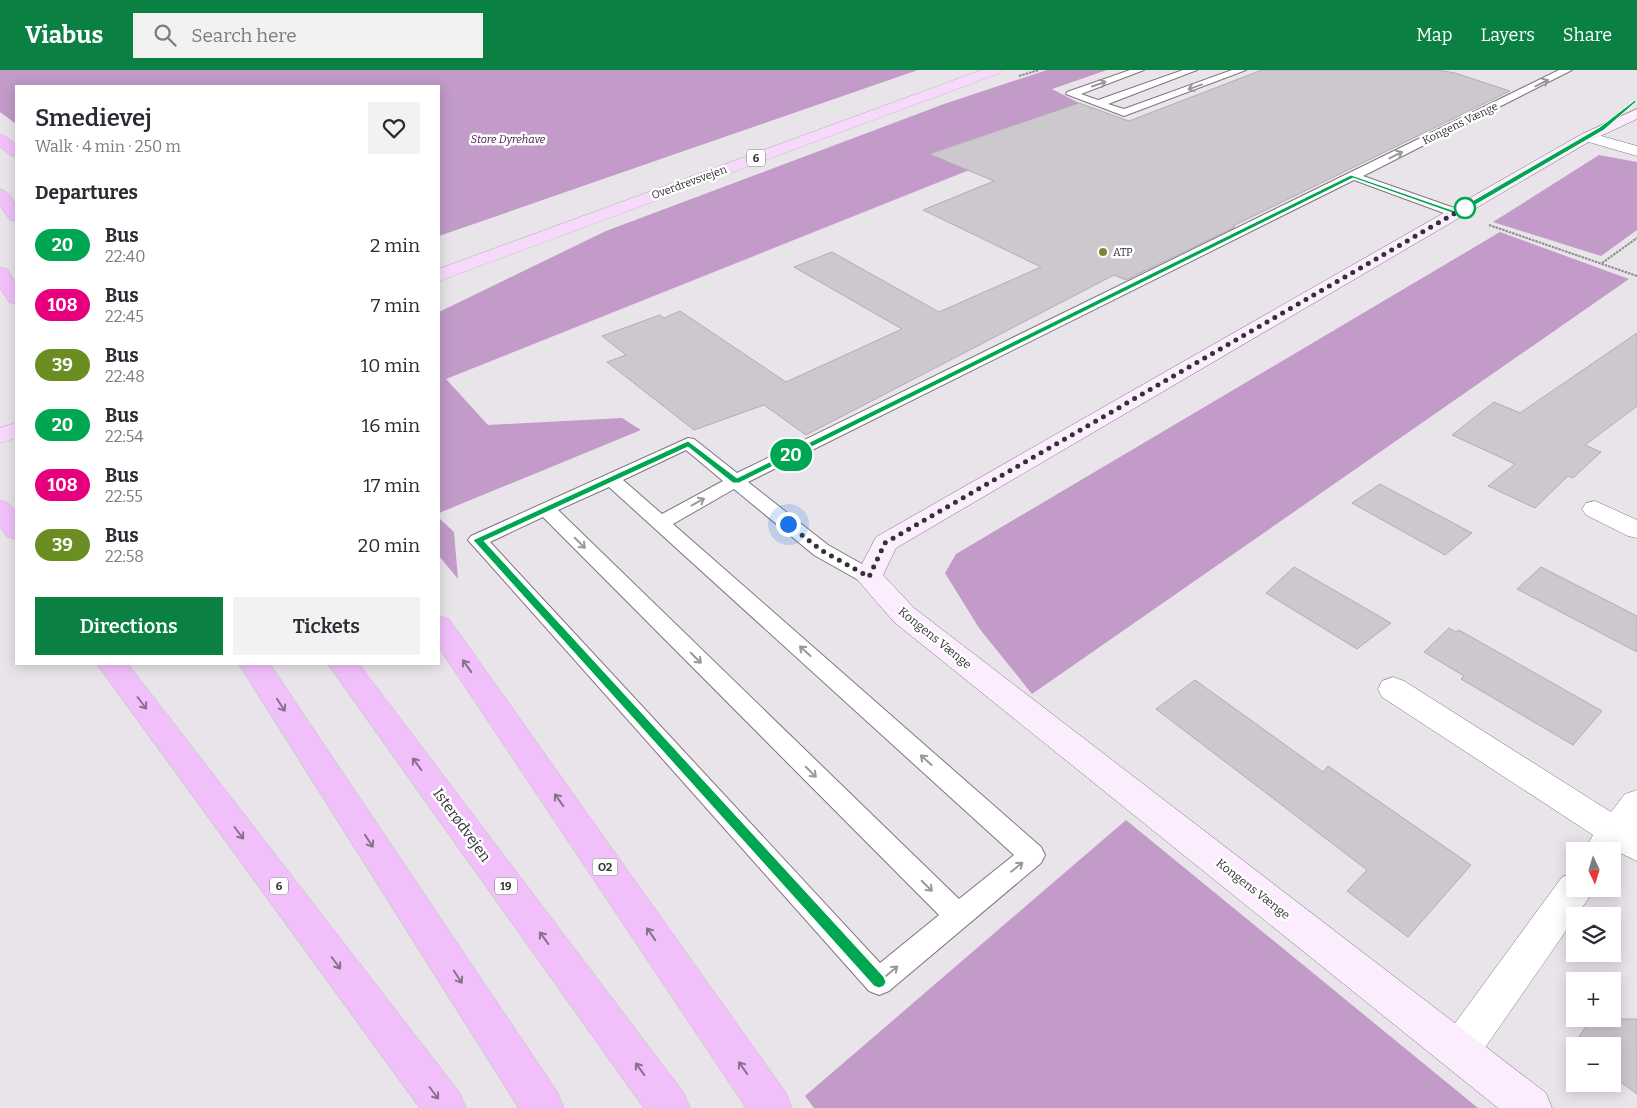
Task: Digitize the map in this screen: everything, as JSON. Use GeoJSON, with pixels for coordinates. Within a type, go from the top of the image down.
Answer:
{"type":"FeatureCollection","features":[{"type":"Feature","properties":{"kind":"highway"},"geometry":{"type":"LineString","coordinates":[[0,139],[15,151]]}},
{"type":"Feature","properties":{"kind":"highway"},"geometry":{"type":"LineString","coordinates":[[0,194],[15,215]]}},
{"type":"Feature","properties":{"kind":"highway"},"geometry":{"type":"LineString","coordinates":[[0,273],[15,296]]}},
{"type":"Feature","properties":{"kind":"highway"},"geometry":{"type":"LineString","coordinates":[[0,508],[15,530]]}},
{"type":"Feature","properties":{"kind":"highway","name":"O2"},"geometry":{"type":"LineString","coordinates":[[440,627],[771,1108]]}},
{"type":"Feature","properties":{"kind":"highway","name":"6"},"geometry":{"type":"LineString","coordinates":[[113,665],[445,1108]]}},
{"type":"Feature","properties":{"kind":"highway"},"geometry":{"type":"LineString","coordinates":[[255,665],[543,1108]]}},
{"type":"Feature","properties":{"kind":"highway","name":"Isterødvejen"},"geometry":{"type":"LineString","coordinates":[[344,665],[669,1108]]}},
{"type":"Feature","properties":{"kind":"main road","name":"Overdrevsvejen"},"geometry":{"type":"LineString","coordinates":[[440,274],[995,70]]}},
{"type":"Feature","properties":{"kind":"street"},"geometry":{"type":"LineString","coordinates":[[1594,133],[1637,101]]}},
{"type":"Feature","properties":{"kind":"street"},"geometry":{"type":"LineString","coordinates":[[869,577],[885,543],[1594,133],[1637,113]]}},
{"type":"Feature","properties":{"kind":"street"},"geometry":{"type":"LineString","coordinates":[[1594,133],[1637,151]]}},
{"type":"Feature","properties":{"kind":"street"},"geometry":{"type":"LineString","coordinates":[[1595,509],[1637,530]]}},
{"type":"Feature","properties":{"kind":"street","name":"Kongens Vænge"},"geometry":{"type":"LineString","coordinates":[[869,577],[904,615],[1531,1108]]}},
{"type":"Feature","properties":{"kind":"street"},"geometry":{"type":"LineString","coordinates":[[1393,689],[1617,842]]}},
{"type":"Feature","properties":{"kind":"street"},"geometry":{"type":"LineString","coordinates":[[1618,842],[1637,804]]}},
{"type":"Feature","properties":{"kind":"street"},"geometry":{"type":"LineString","coordinates":[[1460,1051],[1568,898]]}},
{"type":"Feature","properties":{"kind":"lane"},"geometry":{"type":"LineString","coordinates":[[1139,70],[1071,94],[1124,113],[1241,70]]}},
{"type":"Feature","properties":{"kind":"lane"},"geometry":{"type":"LineString","coordinates":[[1098,104],[1192,70]]}},
{"type":"Feature","properties":{"kind":"lane","name":"Kongens Vænge"},"geometry":{"type":"LineString","coordinates":[[661,522],[736,482],[1567,70]]}},
{"type":"Feature","properties":{"kind":"lane"},"geometry":{"type":"LineString","coordinates":[[1353,176],[1456,213]]}},
{"type":"Feature","properties":{"kind":"lane"},"geometry":{"type":"LineString","coordinates":[[611,479],[1032,855],[879,982],[478,540],[688,443],[821,550],[869,577]]}},
{"type":"Feature","properties":{"kind":"lane"},"geometry":{"type":"LineString","coordinates":[[546,509],[958,916]]}},
{"type":"Feature","properties":{"kind":"path"},"geometry":{"type":"LineString","coordinates":[[1500,229],[1637,276]]}},
{"type":"Feature","properties":{"kind":"path"},"geometry":{"type":"LineString","coordinates":[[1601,264],[1637,238]]}},
{"type":"Feature","properties":{"kind":"green space","name":"Store Dyrehave"},"geometry":{"type":"Polygon","coordinates":[[[0,70],[918,70],[440,236],[440,85],[15,85],[15,123],[0,112],[0,70]]]}},
{"type":"Feature","properties":{"kind":"green space"},"geometry":{"type":"Polygon","coordinates":[[[1047,70],[1107,70],[1052,89],[1081,104],[1001,132],[1032,145],[446,379],[488,425],[622,418],[641,430],[440,513],[440,312],[606,231],[944,104],[1047,70]]]}},
{"type":"Feature","properties":{"kind":"green space"},"geometry":{"type":"Polygon","coordinates":[[[1599,155],[1637,162],[1637,230],[1601,256],[1493,222],[1599,155]]]}},
{"type":"Feature","properties":{"kind":"green space"},"geometry":{"type":"Polygon","coordinates":[[[1500,232],[1629,279],[1032,694],[979,628],[945,573],[956,554],[1500,232]]]}},
{"type":"Feature","properties":{"kind":"green space"},"geometry":{"type":"Polygon","coordinates":[[[440,519],[454,532],[458,579],[440,557],[440,519]]]}},
{"type":"Feature","properties":{"kind":"green space"},"geometry":{"type":"Polygon","coordinates":[[[1126,820],[1478,1108],[814,1108],[805,1096],[1126,820]]]}},
{"type":"Feature","properties":{"kind":"building","name":"ATP"},"geometry":{"type":"Polygon","coordinates":[[[1262,70],[1437,70],[1455,73],[1510,91],[1126,280],[1114,275],[806,435],[764,405],[694,430],[607,362],[626,355],[602,336],[660,315],[664,318],[680,311],[786,382],[902,329],[794,267],[832,252],[939,312],[1041,267],[923,210],[994,181],[929,154],[1079,103],[1129,121],[1262,70]]]}},
{"type":"Feature","properties":{"kind":"building"},"geometry":{"type":"Polygon","coordinates":[[[1637,333],[1637,406],[1585,445],[1601,452],[1573,478],[1568,476],[1535,508],[1488,486],[1515,464],[1452,435],[1494,402],[1520,413],[1637,333]]]}},
{"type":"Feature","properties":{"kind":"building"},"geometry":{"type":"Polygon","coordinates":[[[1380,484],[1472,533],[1445,555],[1352,503],[1380,484]]]}},
{"type":"Feature","properties":{"kind":"building"},"geometry":{"type":"Polygon","coordinates":[[[1294,567],[1391,623],[1357,649],[1266,593],[1294,567]]]}},
{"type":"Feature","properties":{"kind":"building"},"geometry":{"type":"Polygon","coordinates":[[[1541,567],[1637,616],[1637,652],[1517,589],[1541,567]]]}},
{"type":"Feature","properties":{"kind":"building"},"geometry":{"type":"Polygon","coordinates":[[[1449,628],[1456,632],[1459,630],[1602,711],[1573,745],[1461,679],[1464,676],[1424,652],[1449,628]]]}},
{"type":"Feature","properties":{"kind":"building"},"geometry":{"type":"Polygon","coordinates":[[[1195,680],[1323,772],[1328,766],[1471,865],[1408,937],[1347,891],[1367,870],[1156,709],[1195,680]]]}},
{"type":"Feature","properties":{"kind":"building"},"geometry":{"type":"Polygon","coordinates":[[[1621,1019],[1637,1019],[1637,1094],[1621,1082],[1621,1037],[1579,1037],[1586,1027],[1621,1027],[1621,1019]]]}},
{"type":"Feature","properties":{"kind":"bus line","name":"20"},"geometry":{"type":"LineString","coordinates":[[879,982],[478,540],[688,443],[736,482],[1353,176],[1456,213],[1602,128],[1637,101]]}},
{"type":"Feature","properties":{"kind":"place","name":"ATP"},"geometry":{"type":"Point","coordinates":[1103,252]}},
{"type":"Feature","properties":{"kind":"route"},"geometry":{"type":"LineString","coordinates":[[788,524],[821,550],[869,577],[885,543],[1471,204],[1465,208]]}}]}
